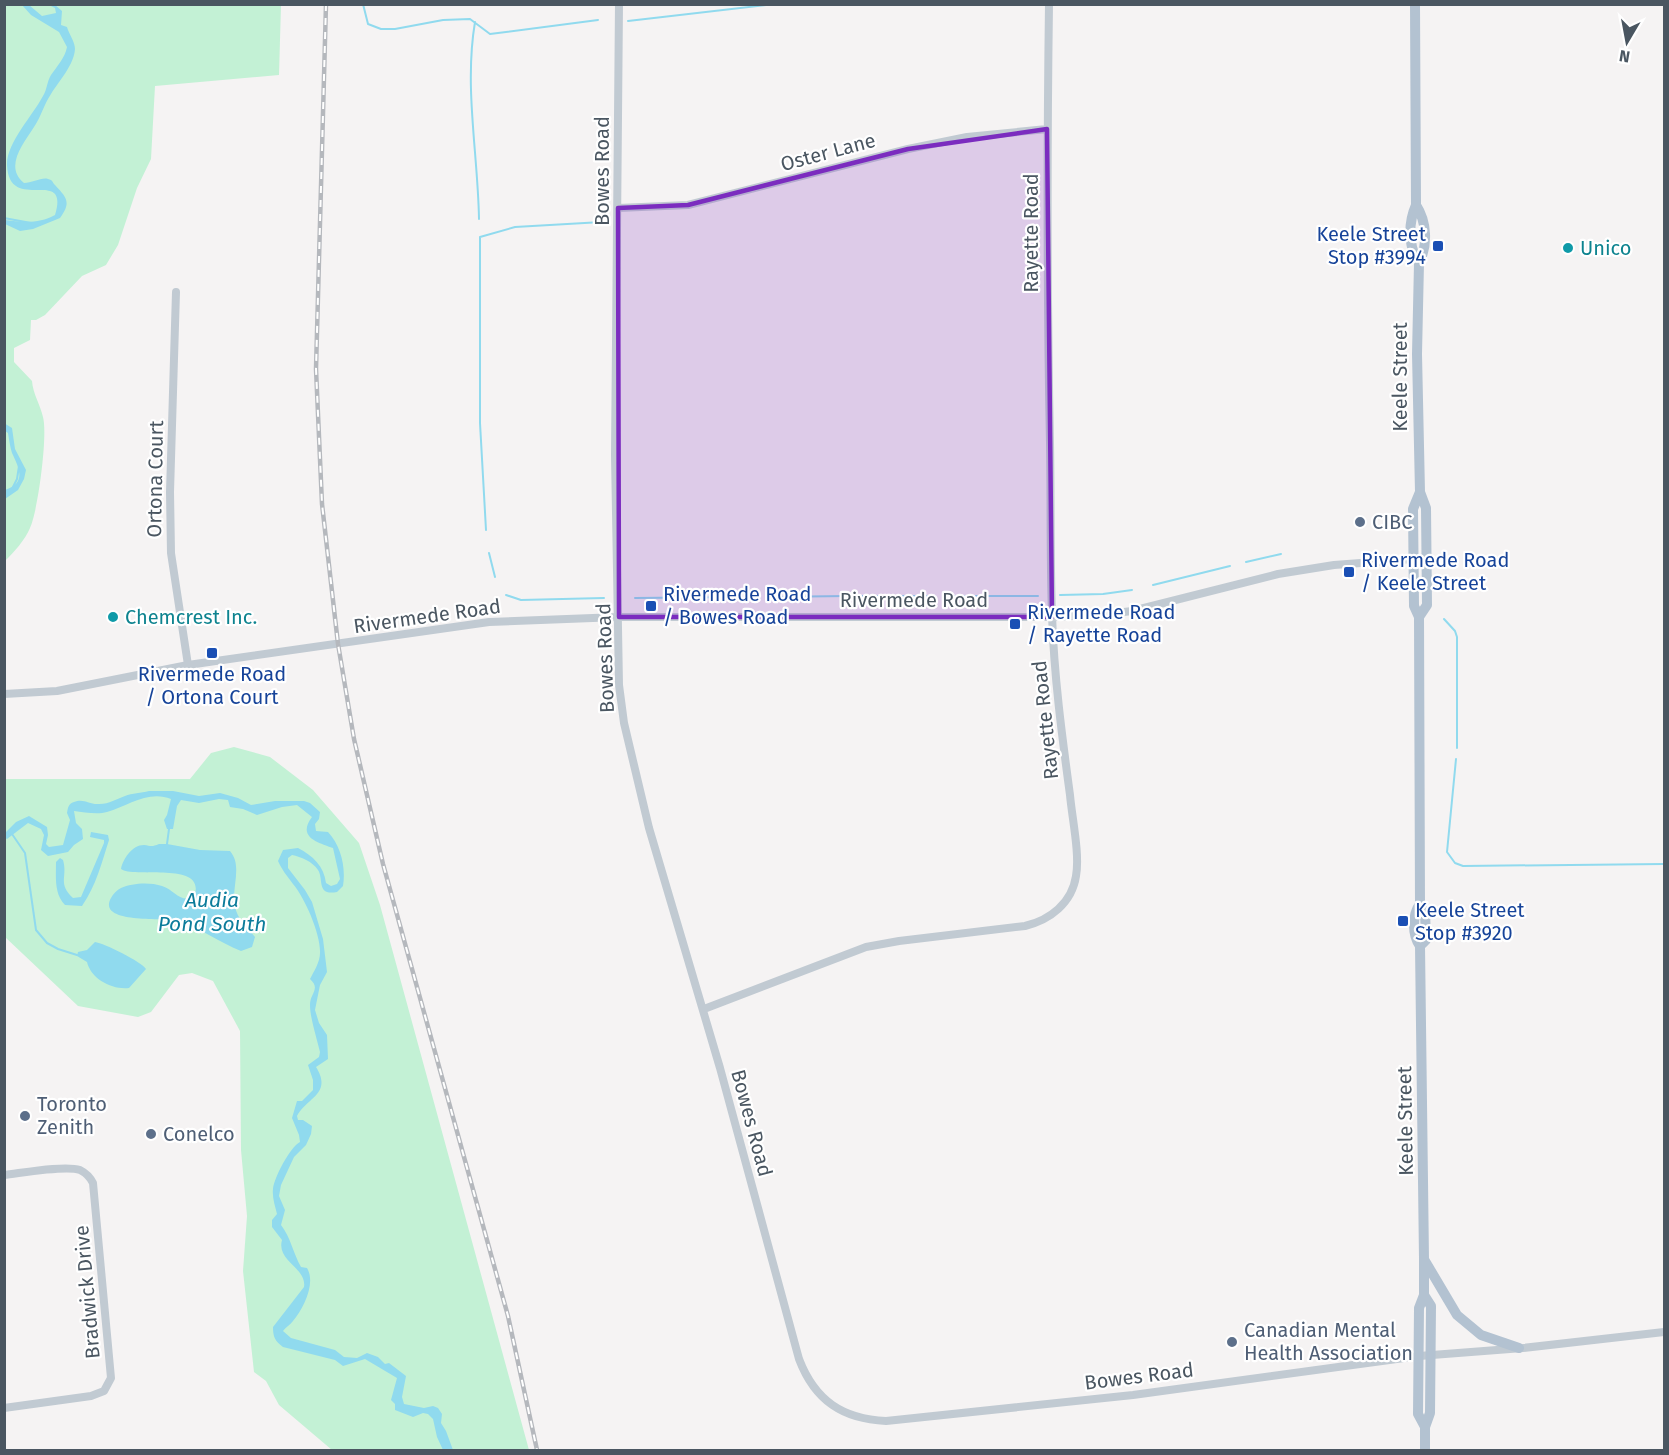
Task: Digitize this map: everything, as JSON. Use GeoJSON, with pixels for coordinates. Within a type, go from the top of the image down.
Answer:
{"type":"FeatureCollection","features":[{"type":"Feature","properties":{"kind":"main road","name":"Keele Street"},"geometry":{"type":"LineString","coordinates":[[1415,4],[1416,205],[1411,215],[1411,252],[1419,263],[1417,354],[1420,492],[1426,508],[1427,558],[1427,605],[1419,617]]}},
{"type":"Feature","properties":{"kind":"main road","name":"Keele Street"},"geometry":{"type":"LineString","coordinates":[[1420,492],[1413,509],[1414,606],[1419,617],[1420,904],[1414,912],[1415,940],[1420,946],[1424,1295],[1431,1306],[1424,1356],[1430,1413],[1425,1427],[1425,1450]]}},
{"type":"Feature","properties":{"kind":"main road"},"geometry":{"type":"LineString","coordinates":[[1424,1259],[1457,1315],[1481,1335],[1519,1348]]}},
{"type":"Feature","properties":{"kind":"street","name":"Bowes Road"},"geometry":{"type":"LineString","coordinates":[[619,4],[615,455],[619,684],[630,750],[649,828],[704,1010],[802,1366],[812,1385],[821,1396],[844,1412],[871,1420],[906,1419],[1133,1395],[1424,1356],[1665,1332]]}},
{"type":"Feature","properties":{"kind":"street","name":"Rayette Road"},"geometry":{"type":"LineString","coordinates":[[704,1010],[866,947],[1025,926],[1040,922],[1054,914],[1072,891],[1077,873],[1060,724],[1052,617],[1047,129],[1048,4]]}},
{"type":"Feature","properties":{"kind":"street","name":"Oster Lane"},"geometry":{"type":"LineString","coordinates":[[618,208],[688,205],[908,149],[967,137],[1047,129]]}},
{"type":"Feature","properties":{"kind":"street","name":"Ortona Court"},"geometry":{"type":"LineString","coordinates":[[176,292],[171,553],[188,665]]}},
{"type":"Feature","properties":{"kind":"street","name":"Rivermede Road"},"geometry":{"type":"LineString","coordinates":[[4,694],[57,691],[188,665],[489,622],[619,617],[1052,617],[1108,614],[1132,611],[1278,574],[1334,565],[1427,558]]}},
{"type":"Feature","properties":{"kind":"street","name":"Bradwick Drive"},"geometry":{"type":"LineString","coordinates":[[4,1175],[72,1169],[90,1176],[94,1186],[111,1378],[104,1391],[91,1396],[4,1408]]}},
{"type":"Feature","properties":{"kind":"highlighted area"},"geometry":{"type":"Polygon","coordinates":[[[1047,129],[1052,617],[619,617],[618,208],[688,205],[908,149],[1047,129]]]}},
{"type":"Feature","properties":{"kind":"green space"},"geometry":{"type":"Polygon","coordinates":[[[5,5],[281,5],[279,75],[155,86],[151,159],[137,188],[118,245],[106,265],[82,276],[45,315],[31,320],[30,340],[14,348],[14,362],[32,381],[43,417],[44,440],[33,519],[25,537],[5,561],[5,5]]]}},
{"type":"Feature","properties":{"kind":"green space"},"geometry":{"type":"Polygon","coordinates":[[[234,747],[270,757],[313,790],[359,843],[380,905],[529,1450],[332,1450],[279,1405],[266,1381],[254,1372],[243,1271],[247,1216],[241,1150],[240,1031],[213,981],[192,973],[179,975],[151,1012],[138,1017],[78,1006],[5,937],[4,779],[190,779],[211,753],[234,747]]]}},
{"type":"Feature","properties":{"kind":"water"},"geometry":{"type":"Polygon","coordinates":[[[22,5],[29,5],[42,16],[56,13],[55,8],[49,5],[55,5],[62,11],[61,25],[67,27],[75,49],[69,67],[49,98],[17,155],[15,163],[18,177],[24,183],[43,179],[52,181],[65,196],[66,208],[60,218],[33,229],[20,231],[5,224],[5,220],[30,222],[55,215],[57,201],[54,193],[47,190],[27,190],[17,187],[10,179],[7,165],[15,139],[39,104],[50,77],[63,58],[67,47],[59,32],[31,15],[22,5]]]}},
{"type":"Feature","properties":{"kind":"water"},"geometry":{"type":"Polygon","coordinates":[[[4,423],[12,428],[15,449],[26,470],[18,490],[5,499],[5,490],[12,487],[19,479],[19,469],[11,451],[4,423]]]}},
{"type":"Feature","properties":{"kind":"water"},"geometry":{"type":"Polygon","coordinates":[[[149,791],[173,791],[199,796],[220,793],[238,798],[251,805],[275,801],[310,803],[320,812],[315,824],[316,831],[328,832],[342,857],[343,886],[337,892],[330,893],[323,889],[320,874],[310,862],[292,855],[288,858],[288,868],[312,902],[323,939],[327,972],[320,985],[315,1010],[319,1023],[327,1035],[328,1059],[316,1067],[320,1076],[320,1090],[297,1116],[298,1120],[303,1120],[312,1126],[311,1134],[306,1145],[294,1157],[281,1185],[279,1196],[285,1210],[281,1225],[301,1267],[307,1268],[310,1281],[301,1309],[283,1331],[291,1338],[335,1350],[344,1357],[357,1358],[367,1353],[378,1357],[385,1364],[389,1363],[406,1376],[402,1397],[404,1404],[438,1408],[442,1414],[441,1423],[453,1450],[443,1450],[433,1419],[428,1414],[423,1413],[413,1417],[395,1410],[395,1404],[391,1400],[397,1378],[365,1359],[343,1366],[335,1360],[283,1347],[276,1341],[273,1334],[273,1327],[304,1287],[304,1280],[283,1254],[282,1240],[272,1227],[272,1220],[277,1214],[273,1189],[283,1163],[300,1142],[292,1118],[297,1101],[302,1101],[313,1090],[313,1080],[308,1065],[319,1057],[320,1052],[310,1005],[315,986],[310,979],[320,956],[320,945],[311,917],[298,890],[278,861],[283,850],[298,848],[317,862],[323,871],[326,883],[331,886],[337,884],[340,879],[333,848],[315,841],[308,834],[308,824],[312,817],[297,805],[257,815],[230,807],[228,800],[219,799],[199,803],[181,800],[177,806],[173,829],[167,829],[164,820],[171,799],[154,796],[103,813],[74,811],[76,823],[82,829],[83,839],[68,852],[48,856],[41,850],[44,835],[41,829],[28,823],[7,839],[5,838],[5,833],[16,822],[29,816],[47,827],[46,844],[49,847],[63,845],[70,820],[67,813],[72,803],[80,801],[105,804],[128,795],[149,791]]]}},
{"type":"Feature","properties":{"kind":"water"},"geometry":{"type":"Polygon","coordinates":[[[91,832],[108,835],[109,840],[98,874],[82,906],[65,905],[57,891],[56,862],[60,858],[63,860],[64,884],[68,893],[73,898],[81,897],[104,843],[104,840],[90,837],[91,832]]]}},
{"type":"Feature","properties":{"kind":"water","name":"Audia Pond South"},"geometry":{"type":"Polygon","coordinates":[[[159,844],[200,850],[230,851],[236,863],[234,899],[236,911],[255,937],[252,947],[241,951],[178,921],[123,916],[109,907],[115,892],[130,885],[157,885],[184,898],[194,897],[195,886],[190,878],[168,873],[129,872],[121,869],[126,857],[136,847],[159,844]]]}},
{"type":"Feature","properties":{"kind":"water"},"geometry":{"type":"Polygon","coordinates":[[[95,942],[122,953],[146,969],[129,988],[116,987],[103,982],[93,974],[87,962],[77,956],[78,952],[87,950],[95,942]]]}},
{"type":"Feature","properties":{"kind":"waterway"},"geometry":{"type":"LineString","coordinates":[[363,4],[368,24],[381,29],[395,29],[443,20],[470,19],[490,34],[598,20]]}},
{"type":"Feature","properties":{"kind":"waterway"},"geometry":{"type":"LineString","coordinates":[[628,21],[774,4]]}},
{"type":"Feature","properties":{"kind":"waterway"},"geometry":{"type":"LineString","coordinates":[[475,22],[471,96],[479,219]]}},
{"type":"Feature","properties":{"kind":"waterway"},"geometry":{"type":"LineString","coordinates":[[4,218],[31,223]]}},
{"type":"Feature","properties":{"kind":"waterway"},"geometry":{"type":"LineString","coordinates":[[486,530],[480,423],[480,237],[515,227],[602,222]]}},
{"type":"Feature","properties":{"kind":"waterway"},"geometry":{"type":"LineString","coordinates":[[12,489],[17,479],[19,466]]}},
{"type":"Feature","properties":{"kind":"waterway"},"geometry":{"type":"LineString","coordinates":[[489,553],[495,577]]}},
{"type":"Feature","properties":{"kind":"waterway"},"geometry":{"type":"LineString","coordinates":[[1246,562],[1281,554]]}},
{"type":"Feature","properties":{"kind":"waterway"},"geometry":{"type":"LineString","coordinates":[[1153,585],[1230,566]]}},
{"type":"Feature","properties":{"kind":"waterway"},"geometry":{"type":"LineString","coordinates":[[1060,595],[1103,594],[1132,590]]}},
{"type":"Feature","properties":{"kind":"waterway"},"geometry":{"type":"LineString","coordinates":[[506,595],[521,600],[604,598]]}},
{"type":"Feature","properties":{"kind":"waterway"},"geometry":{"type":"LineString","coordinates":[[767,597],[847,596]]}},
{"type":"Feature","properties":{"kind":"waterway"},"geometry":{"type":"LineString","coordinates":[[857,596],[935,596]]}},
{"type":"Feature","properties":{"kind":"waterway"},"geometry":{"type":"LineString","coordinates":[[945,596],[1038,596]]}},
{"type":"Feature","properties":{"kind":"waterway"},"geometry":{"type":"LineString","coordinates":[[635,598],[739,597]]}},
{"type":"Feature","properties":{"kind":"waterway"},"geometry":{"type":"LineString","coordinates":[[1444,619],[1455,631],[1457,637],[1457,748]]}},
{"type":"Feature","properties":{"kind":"waterway"},"geometry":{"type":"LineString","coordinates":[[1456,759],[1447,852],[1455,863],[1463,866],[1664,864]]}},
{"type":"Feature","properties":{"kind":"waterway"},"geometry":{"type":"LineString","coordinates":[[167,844],[169,829]]}},
{"type":"Feature","properties":{"kind":"waterway"},"geometry":{"type":"LineString","coordinates":[[12,834],[25,853],[36,930],[47,943],[77,955]]}},
{"type":"Feature","properties":{"kind":"railway"},"geometry":{"type":"LineString","coordinates":[[326,4],[316,369],[322,504],[338,644],[354,739],[383,864],[508,1316],[537,1450]]}},
{"type":"Feature","properties":{"kind":"place","name":"Keele Street Stop #3994"},"geometry":{"type":"Point","coordinates":[1438,246]}},
{"type":"Feature","properties":{"kind":"place","name":"Unico"},"geometry":{"type":"Point","coordinates":[1568,248]}},
{"type":"Feature","properties":{"kind":"place","name":"CIBC"},"geometry":{"type":"Point","coordinates":[1360,522]}},
{"type":"Feature","properties":{"kind":"place","name":"Rivermede Road / Keele Street"},"geometry":{"type":"Point","coordinates":[1349,572]}},
{"type":"Feature","properties":{"kind":"place","name":"Rivermede Road / Bowes Road"},"geometry":{"type":"Point","coordinates":[651,606]}},
{"type":"Feature","properties":{"kind":"place","name":"Chemcrest Inc."},"geometry":{"type":"Point","coordinates":[113,617]}},
{"type":"Feature","properties":{"kind":"place","name":"Rivermede Road / Rayette Road"},"geometry":{"type":"Point","coordinates":[1015,624]}},
{"type":"Feature","properties":{"kind":"place","name":"Rivermede Road / Ortona Court"},"geometry":{"type":"Point","coordinates":[212,653]}},
{"type":"Feature","properties":{"kind":"place","name":"Keele Street Stop #3920"},"geometry":{"type":"Point","coordinates":[1403,921]}},
{"type":"Feature","properties":{"kind":"place","name":"Toronto Zenith"},"geometry":{"type":"Point","coordinates":[25,1116]}},
{"type":"Feature","properties":{"kind":"place","name":"Conelco"},"geometry":{"type":"Point","coordinates":[151,1134]}},
{"type":"Feature","properties":{"kind":"place","name":"Canadian Mental Health Association"},"geometry":{"type":"Point","coordinates":[1232,1342]}}]}
